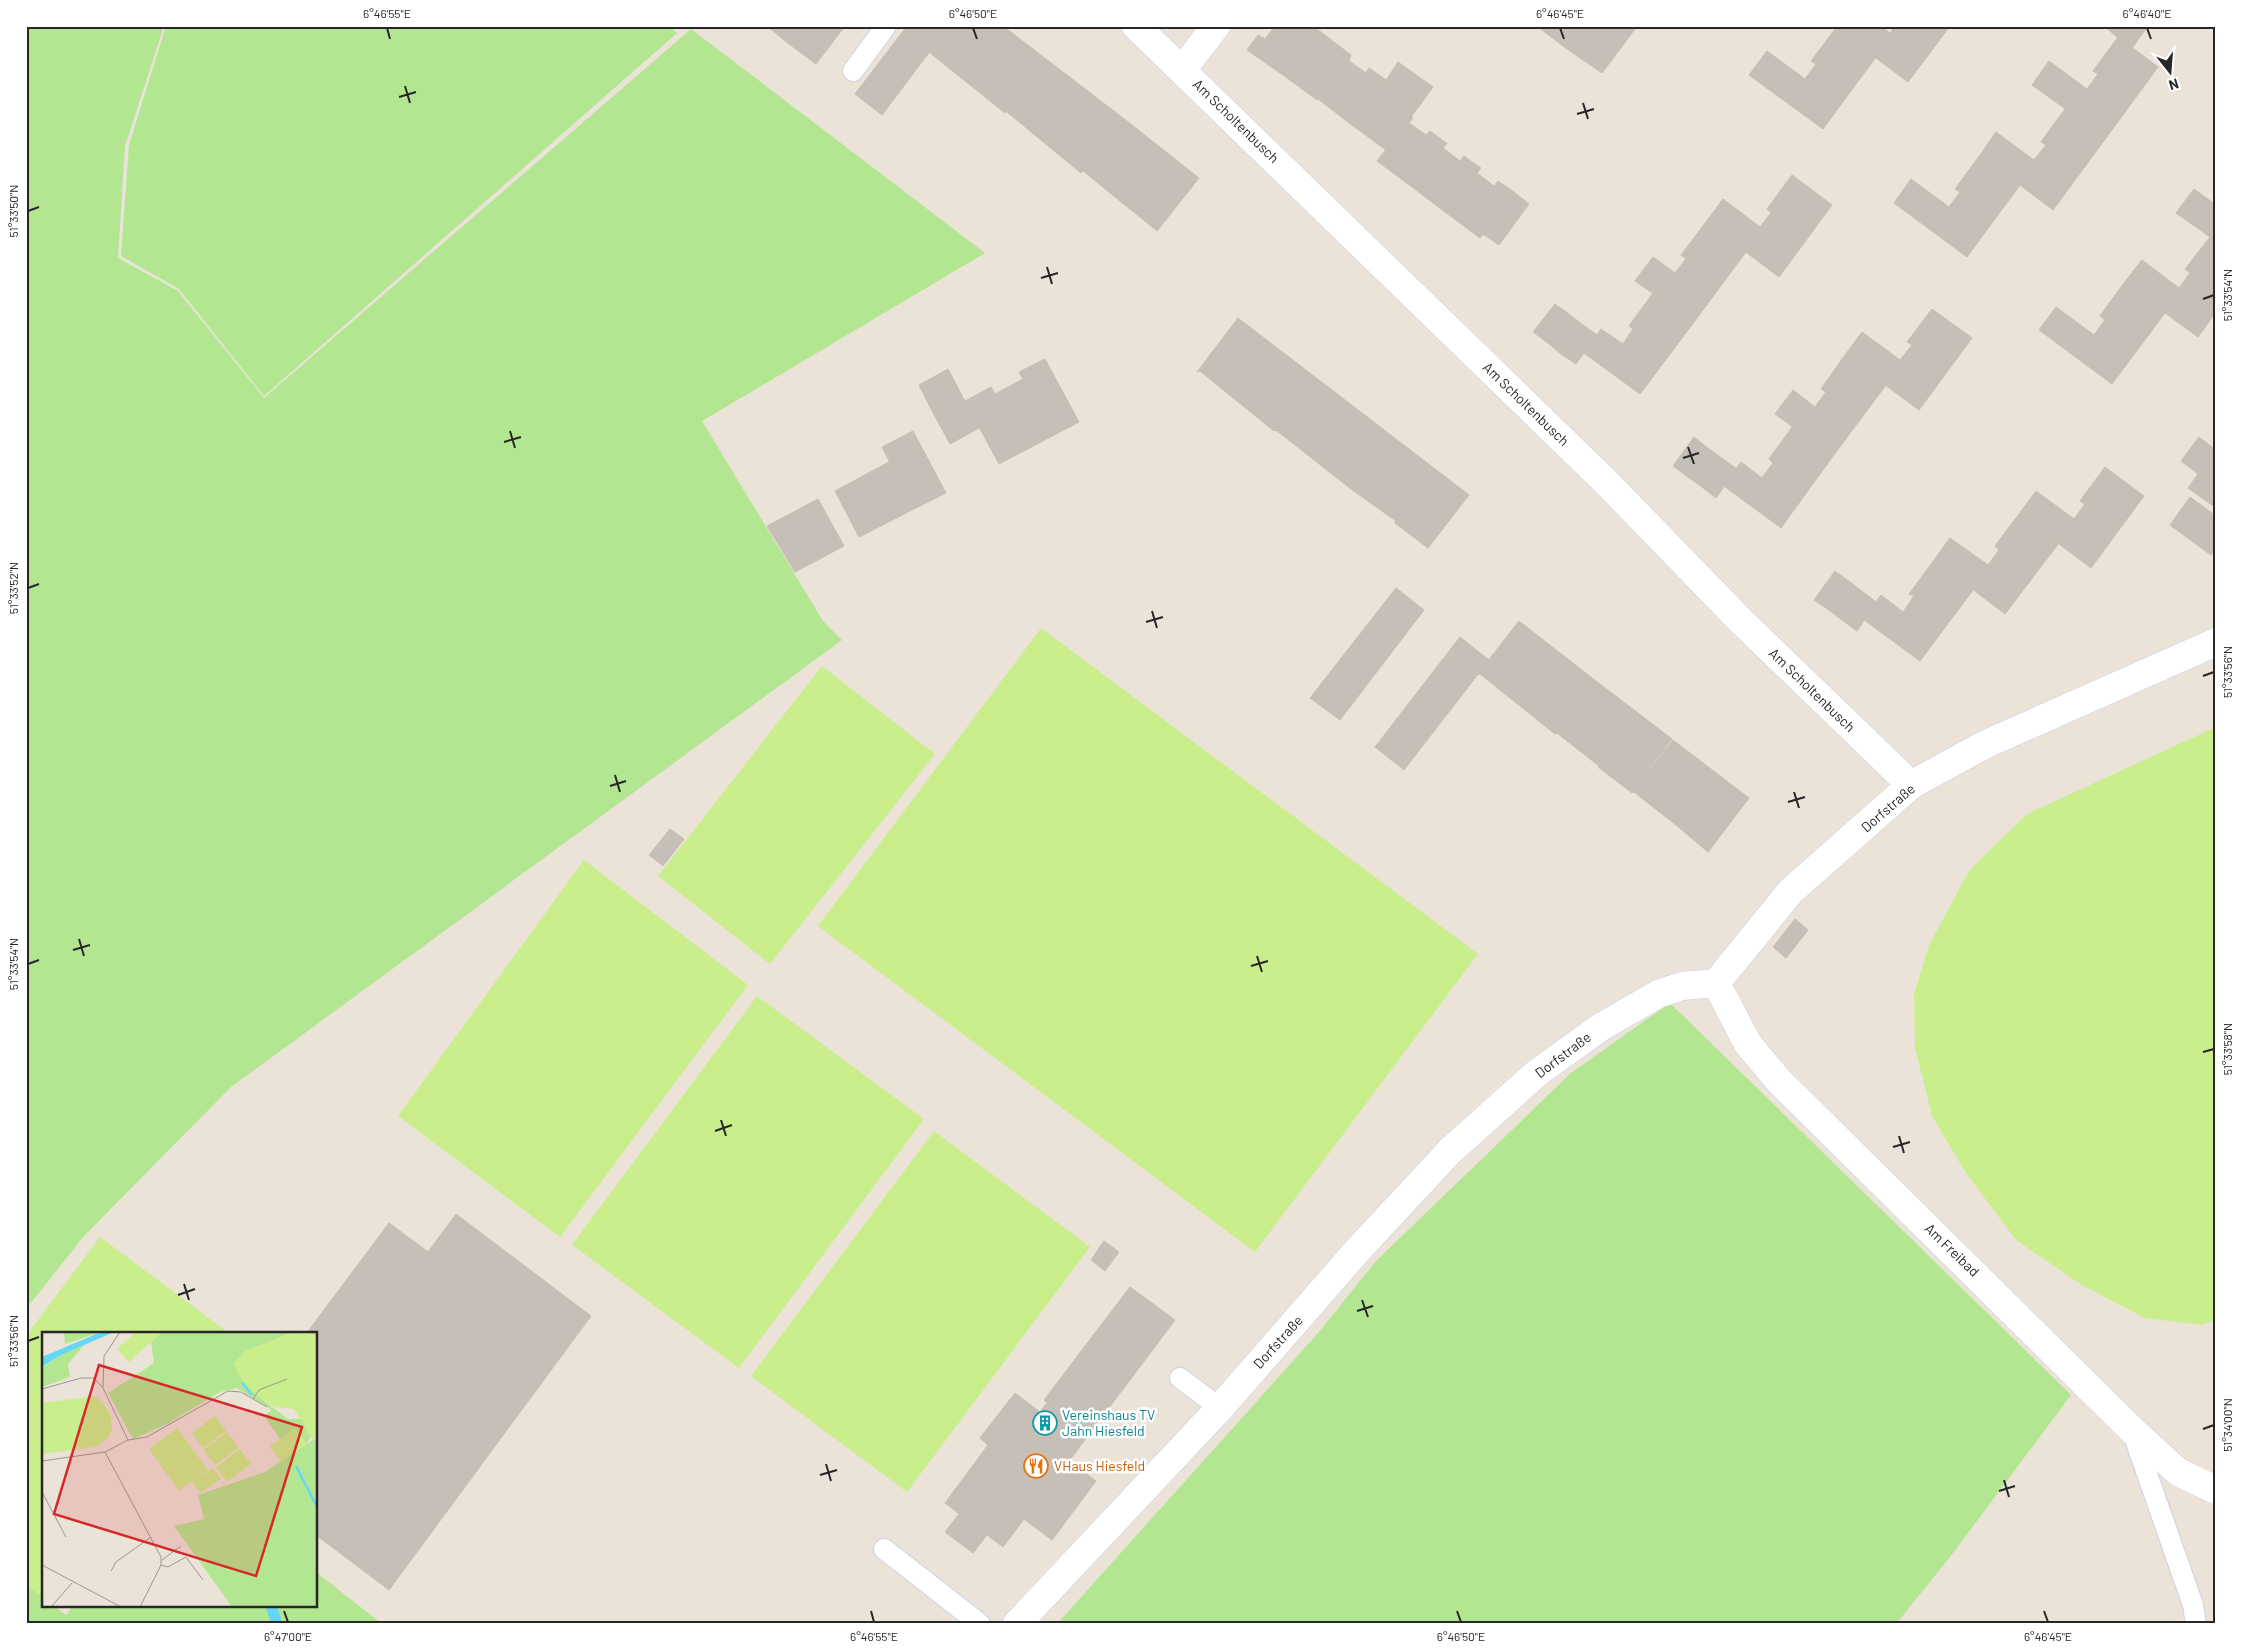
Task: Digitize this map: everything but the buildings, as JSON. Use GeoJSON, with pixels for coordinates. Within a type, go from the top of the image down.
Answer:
{"type":"FeatureCollection","features":[{"type":"Feature","properties":{"kind":"street","name":"Am Scholtenbusch"},"geometry":{"type":"LineString","coordinates":[[1136,26],[1598,474],[1740,620],[1911,785]]}},
{"type":"Feature","properties":{"kind":"street"},"geometry":{"type":"LineString","coordinates":[[1182,70],[1216,26]]}},
{"type":"Feature","properties":{"kind":"street","name":"Dorfstraße"},"geometry":{"type":"LineString","coordinates":[[1017,1624],[1220,1408],[1356,1252],[1450,1151],[1537,1073],[1601,1027],[1658,994],[1682,986],[1716,983],[1791,891],[1911,785],[1984,745],[2216,642]]}},
{"type":"Feature","properties":{"kind":"street","name":"Am Freibad"},"geometry":{"type":"LineString","coordinates":[[1716,983],[1748,1044],[1779,1081],[2178,1472],[2216,1490]]}},
{"type":"Feature","properties":{"kind":"lane"},"geometry":{"type":"LineString","coordinates":[[853,70],[886,26]]}},
{"type":"Feature","properties":{"kind":"lane"},"geometry":{"type":"LineString","coordinates":[[1180,1378],[1220,1408]]}},
{"type":"Feature","properties":{"kind":"lane"},"geometry":{"type":"LineString","coordinates":[[2131,1428],[2193,1605],[2196,1624]]}},
{"type":"Feature","properties":{"kind":"lane"},"geometry":{"type":"LineString","coordinates":[[884,1549],[980,1624]]}},
{"type":"Feature","properties":{"kind":"green space"},"geometry":{"type":"Polygon","coordinates":[[[26,26],[164,26],[125,146],[118,258],[178,291],[264,398],[691,29],[985,253],[702,421],[823,621],[842,640],[231,1087],[84,1236],[26,1309],[26,26]]]}},
{"type":"Feature","properties":{"kind":"green space"},"geometry":{"type":"Polygon","coordinates":[[[166,26],[669,26],[677,33],[264,396],[179,289],[121,256],[129,145],[166,26]]]}},
{"type":"Feature","properties":{"kind":"green space"},"geometry":{"type":"Polygon","coordinates":[[[1041,628],[1478,954],[1255,1252],[818,926],[1041,628]]]}},
{"type":"Feature","properties":{"kind":"green space"},"geometry":{"type":"Polygon","coordinates":[[[822,666],[935,754],[770,964],[658,876],[822,666]]]}},
{"type":"Feature","properties":{"kind":"green space"},"geometry":{"type":"Polygon","coordinates":[[[2216,727],[2216,1319],[2202,1325],[2145,1318],[2082,1285],[2016,1240],[1966,1173],[1932,1116],[1915,1047],[1914,994],[1929,945],[1969,871],[2027,814],[2216,727]]]}},
{"type":"Feature","properties":{"kind":"green space"},"geometry":{"type":"Polygon","coordinates":[[[584,860],[748,985],[560,1237],[398,1116],[584,860]]]}},
{"type":"Feature","properties":{"kind":"green space"},"geometry":{"type":"Polygon","coordinates":[[[757,996],[924,1119],[739,1368],[572,1245],[757,996]]]}},
{"type":"Feature","properties":{"kind":"green space"},"geometry":{"type":"Polygon","coordinates":[[[1670,1003],[2071,1395],[1950,1557],[1896,1624],[1057,1624],[1319,1332],[1376,1261],[1571,1073],[1670,1003]]]}},
{"type":"Feature","properties":{"kind":"green space"},"geometry":{"type":"Polygon","coordinates":[[[934,1131],[1090,1247],[907,1492],[751,1376],[934,1131]]]}},
{"type":"Feature","properties":{"kind":"green space"},"geometry":{"type":"Polygon","coordinates":[[[100,1237],[227,1332],[42,1332],[42,1597],[26,1585],[26,1336],[100,1237]]]}},
{"type":"Feature","properties":{"kind":"green space"},"geometry":{"type":"Polygon","coordinates":[[[318,1574],[382,1624],[26,1624],[26,1585],[42,1597],[42,1608],[57,1608],[66,1615],[71,1608],[318,1608],[318,1574]]]}},
{"type":"Feature","properties":{"kind":"waterway"},"geometry":{"type":"LineString","coordinates":[[272,1608],[277,1624]]}},
{"type":"Feature","properties":{"kind":"place","name":"Vereinshaus TV Jahn Hiesfeld"},"geometry":{"type":"Point","coordinates":[1045,1423]}},
{"type":"Feature","properties":{"kind":"place","name":"VHaus Hiesfeld"},"geometry":{"type":"Point","coordinates":[1036,1466]}}]}
